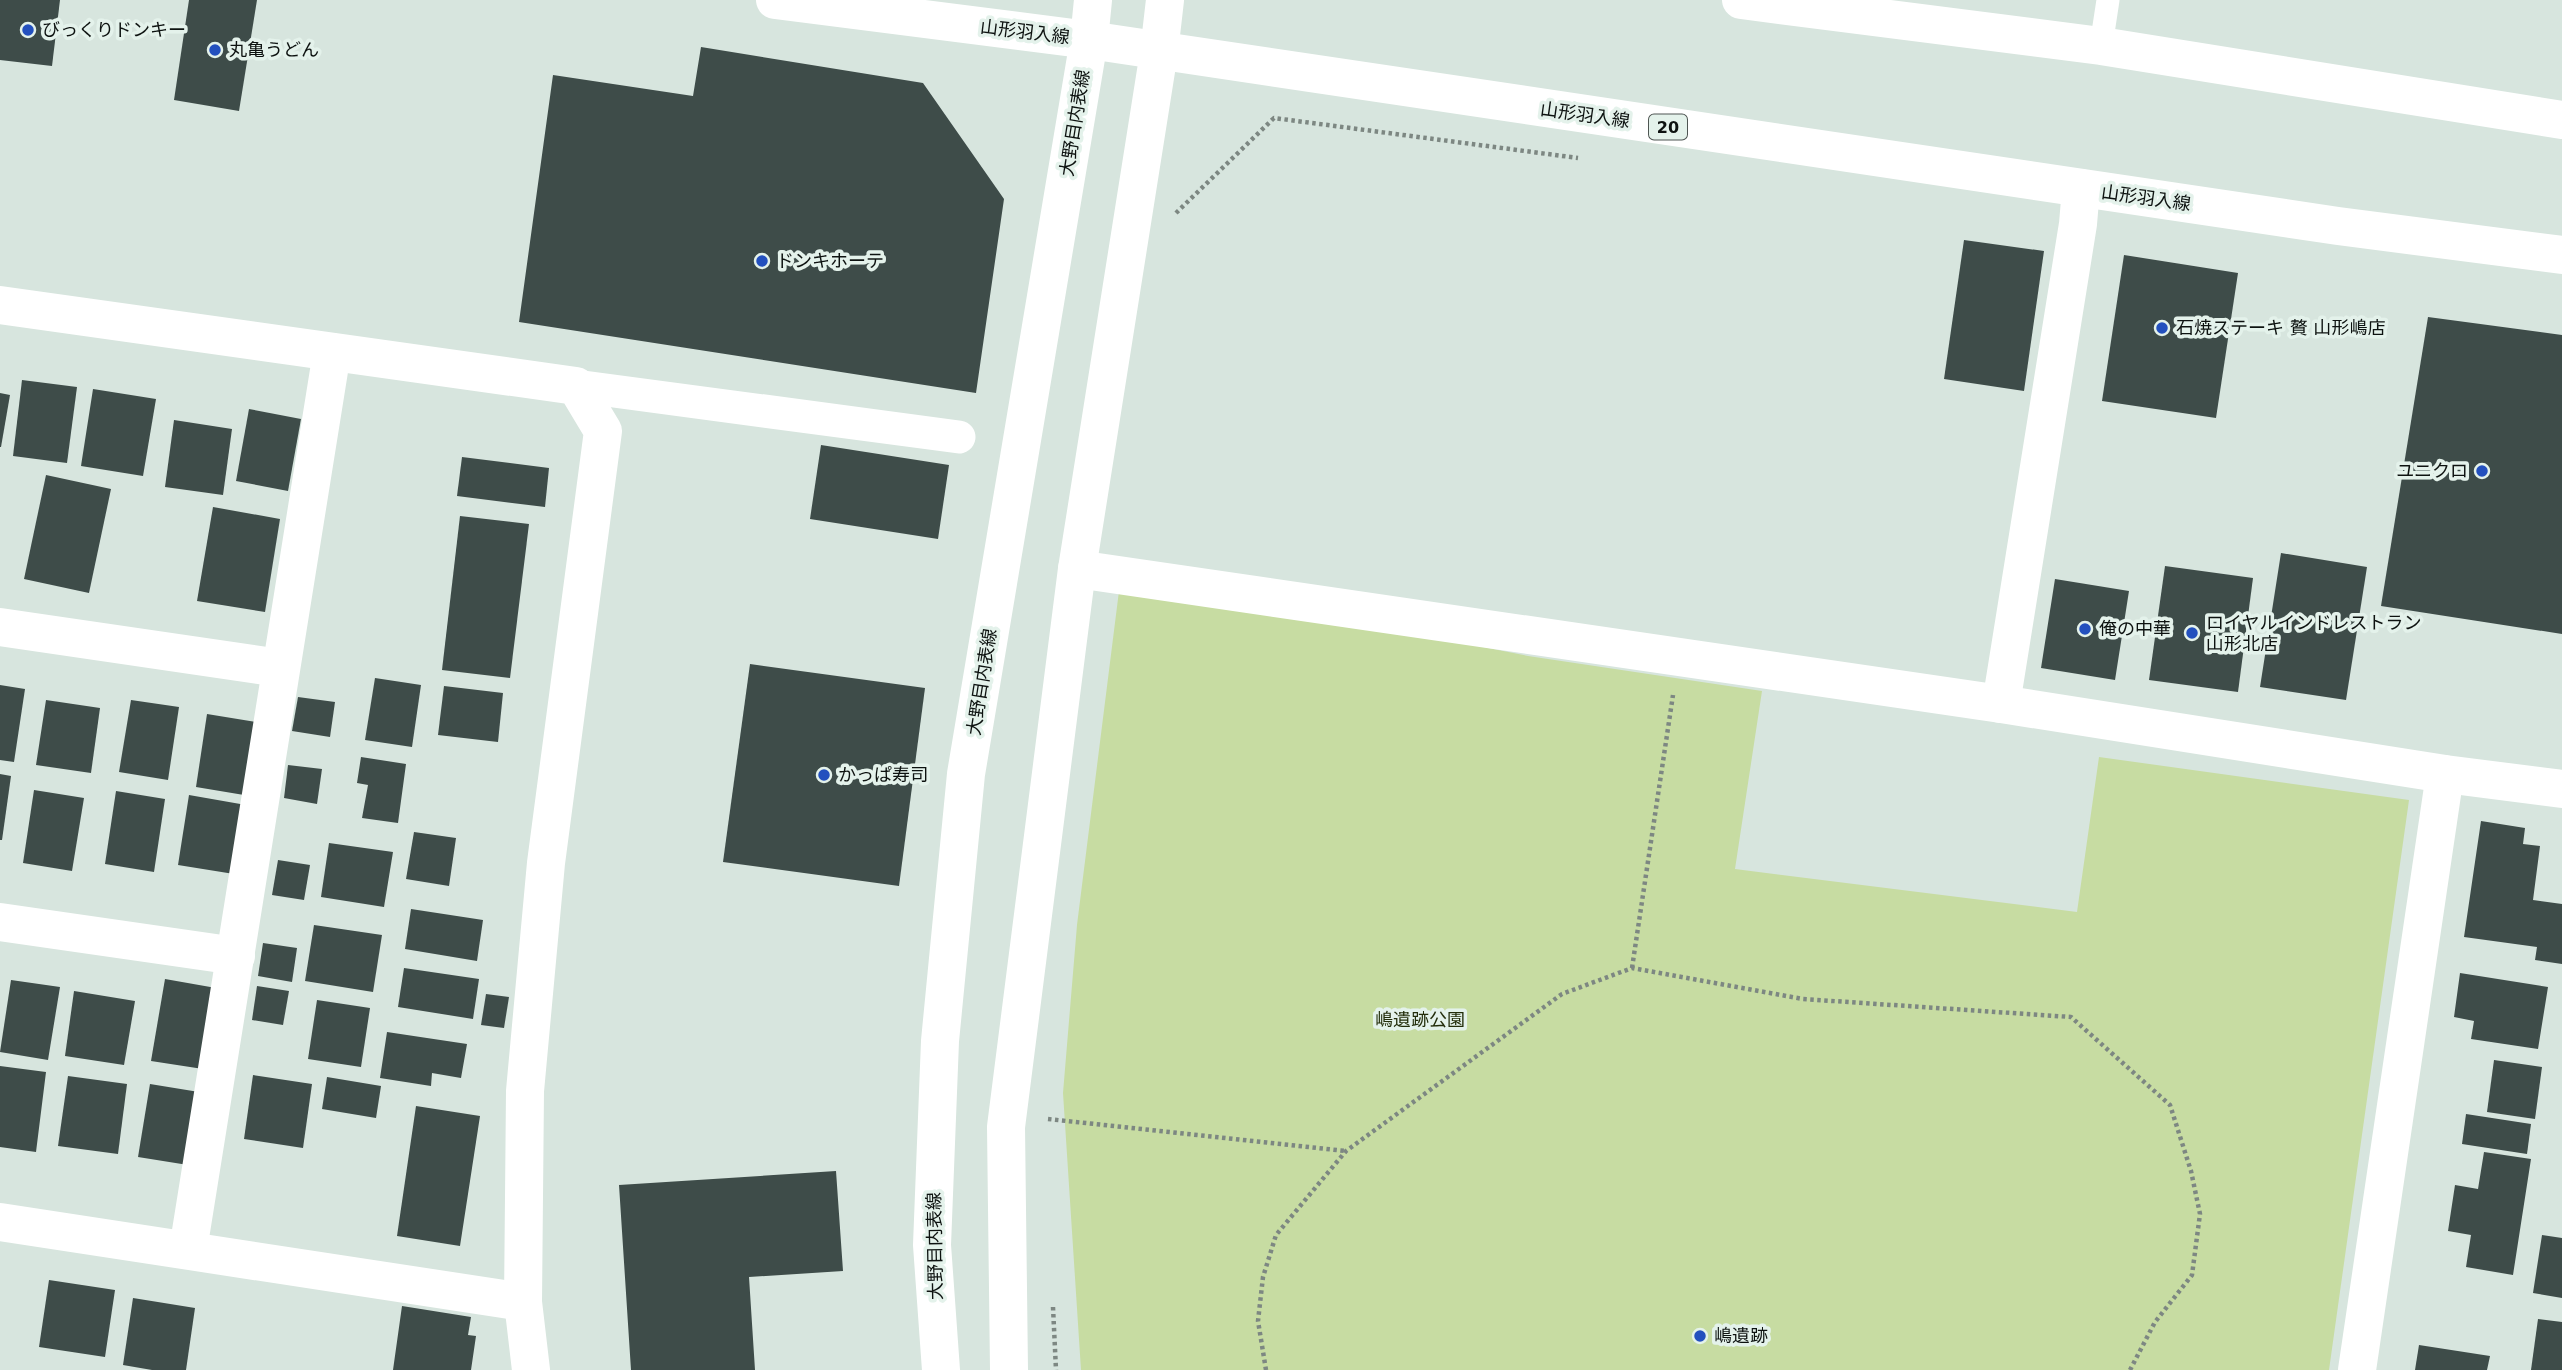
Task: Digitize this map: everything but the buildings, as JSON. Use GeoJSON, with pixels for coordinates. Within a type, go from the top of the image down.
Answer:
{"type":"FeatureCollection","features":[{"type":"Feature","properties":{"kind":"street","name":"山形羽入線"},"geometry":{"type":"LineString","coordinates":[[775,0],[1088,40],[2337,226],[2562,255]]}},
{"type":"Feature","properties":{"kind":"street","name":"大野目内表線"},"geometry":{"type":"LineString","coordinates":[[941,1370],[932,1245],[940,1041],[966,774],[1093,0]]}},
{"type":"Feature","properties":{"kind":"street"},"geometry":{"type":"LineString","coordinates":[[1009,1370],[1006,1127],[1077,569],[1165,0]]}},
{"type":"Feature","properties":{"kind":"street"},"geometry":{"type":"LineString","coordinates":[[1741,0],[2101,46],[2562,120]]}},
{"type":"Feature","properties":{"kind":"street"},"geometry":{"type":"LineString","coordinates":[[2001,704],[2078,224],[2081,188]]}},
{"type":"Feature","properties":{"kind":"street"},"geometry":{"type":"LineString","coordinates":[[0,304],[959,437]]}},
{"type":"Feature","properties":{"kind":"street"},"geometry":{"type":"LineString","coordinates":[[188,1250],[332,352]]}},
{"type":"Feature","properties":{"kind":"street"},"geometry":{"type":"LineString","coordinates":[[531,1370],[523,1302],[526,1091],[545,863],[603,431],[576,386]]}},
{"type":"Feature","properties":{"kind":"street"},"geometry":{"type":"LineString","coordinates":[[1077,569],[2001,704],[2445,774],[2562,789]]}},
{"type":"Feature","properties":{"kind":"street"},"geometry":{"type":"LineString","coordinates":[[0,627],[280,668]]}},
{"type":"Feature","properties":{"kind":"street"},"geometry":{"type":"LineString","coordinates":[[2357,1370],[2445,774]]}},
{"type":"Feature","properties":{"kind":"street"},"geometry":{"type":"LineString","coordinates":[[0,922],[236,956]]}},
{"type":"Feature","properties":{"kind":"street"},"geometry":{"type":"LineString","coordinates":[[0,1222],[523,1302]]}},
{"type":"Feature","properties":{"kind":"lane"},"geometry":{"type":"LineString","coordinates":[[2101,46],[2108,0]]}},
{"type":"Feature","properties":{"kind":"path"},"geometry":{"type":"LineString","coordinates":[[1174,226],[1176,213],[1274,118],[1579,158]]}},
{"type":"Feature","properties":{"kind":"path"},"geometry":{"type":"LineString","coordinates":[[1632,968],[1679,656]]}},
{"type":"Feature","properties":{"kind":"path"},"geometry":{"type":"LineString","coordinates":[[1266,1370],[1258,1321],[1263,1277],[1276,1235],[1346,1151],[1562,994],[1632,968],[1803,999],[2071,1017],[2170,1105],[2200,1214],[2192,1275],[2155,1322],[2130,1370]]}},
{"type":"Feature","properties":{"kind":"path"},"geometry":{"type":"LineString","coordinates":[[1045,1127],[1048,1106]]}},
{"type":"Feature","properties":{"kind":"path"},"geometry":{"type":"LineString","coordinates":[[1046,1119],[1346,1151]]}},
{"type":"Feature","properties":{"kind":"path"},"geometry":{"type":"LineString","coordinates":[[1052,1301],[1056,1370]]}},
{"type":"Feature","properties":{"kind":"green space","name":"嶋遺跡公園"},"geometry":{"type":"Polygon","coordinates":[[[1121,575],[1528,656],[1762,691],[1735,869],[2077,912],[2099,757],[2409,800],[2329,1370],[1081,1370],[1063,1093],[1077,925],[1121,575]]]}},
{"type":"Feature","properties":{"kind":"place","name":"びっくりドンキー"},"geometry":{"type":"Point","coordinates":[28,30]}},
{"type":"Feature","properties":{"kind":"place","name":"丸亀うどん"},"geometry":{"type":"Point","coordinates":[215,50]}},
{"type":"Feature","properties":{"kind":"place","name":"ドンキホーテ"},"geometry":{"type":"Point","coordinates":[762,261]}},
{"type":"Feature","properties":{"kind":"place","name":"石焼ステーキ 贅 山形嶋店"},"geometry":{"type":"Point","coordinates":[2162,328]}},
{"type":"Feature","properties":{"kind":"place","name":"ユニクロ"},"geometry":{"type":"Point","coordinates":[2482,471]}},
{"type":"Feature","properties":{"kind":"place","name":"俺の中華"},"geometry":{"type":"Point","coordinates":[2085,629]}},
{"type":"Feature","properties":{"kind":"place","name":"ロイヤルインドレストラン 山形北店"},"geometry":{"type":"Point","coordinates":[2192,633]}},
{"type":"Feature","properties":{"kind":"place","name":"かっぱ寿司"},"geometry":{"type":"Point","coordinates":[824,775]}},
{"type":"Feature","properties":{"kind":"place","name":"嶋遺跡"},"geometry":{"type":"Point","coordinates":[1700,1336]}}]}
